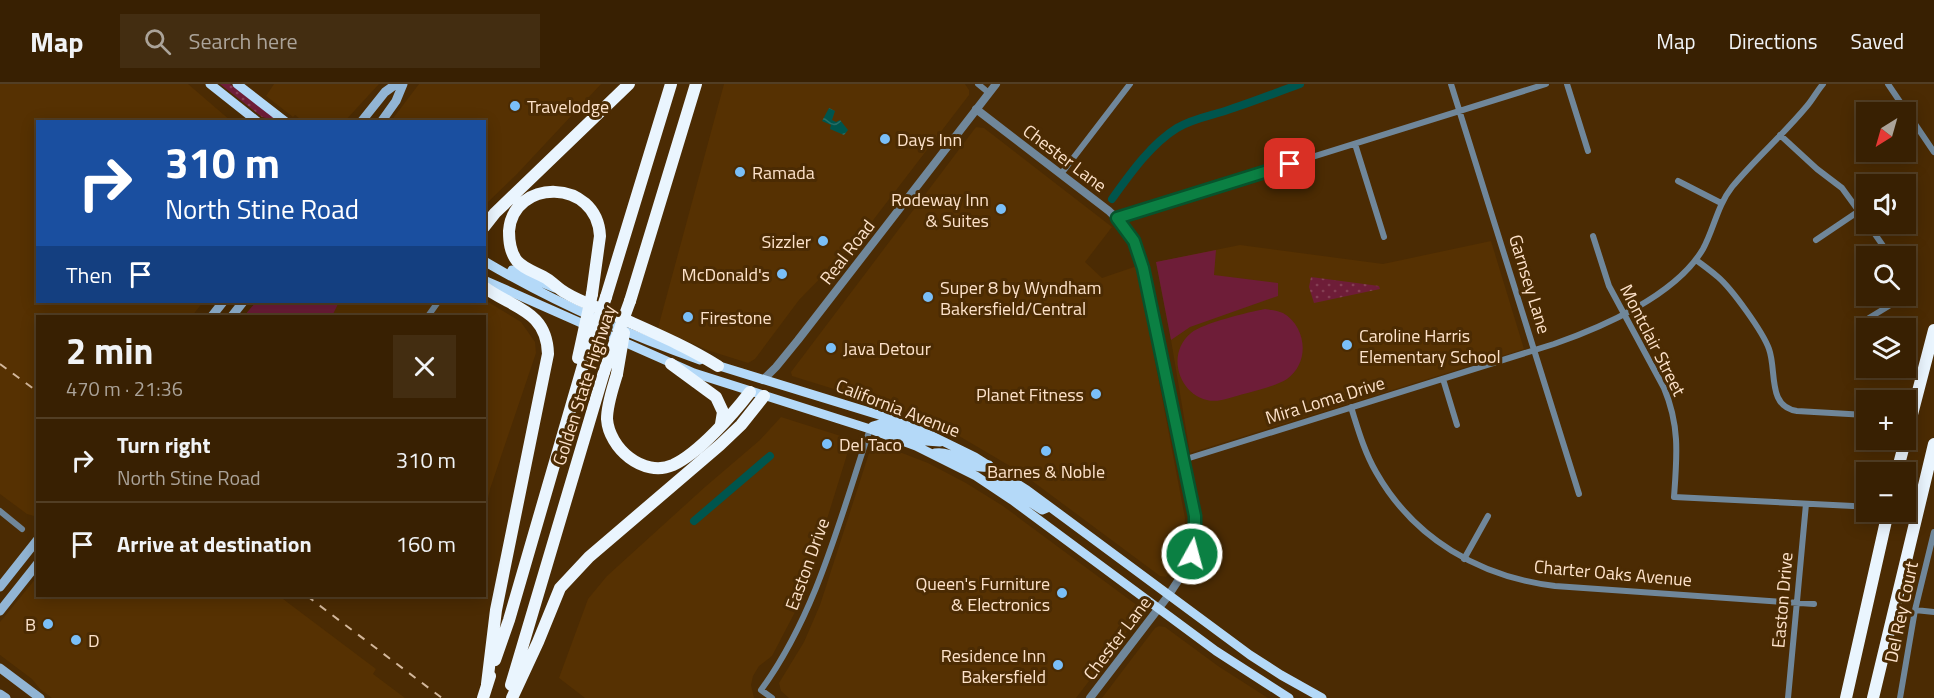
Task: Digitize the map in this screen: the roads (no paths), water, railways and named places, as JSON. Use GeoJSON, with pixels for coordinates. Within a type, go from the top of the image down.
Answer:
{"type":"FeatureCollection","features":[{"type":"Feature","properties":{"kind":"highway"},"geometry":{"type":"LineString","coordinates":[[486,224],[495,213],[630,84]]}},
{"type":"Feature","properties":{"kind":"highway","name":"Golden State Highway"},"geometry":{"type":"LineString","coordinates":[[483,698],[509,620],[570,409],[581,360],[606,297],[671,84]]}},
{"type":"Feature","properties":{"kind":"highway","name":"Golden State Highway"},"geometry":{"type":"LineString","coordinates":[[507,698],[611,373],[630,301],[696,84]]}},
{"type":"Feature","properties":{"kind":"highway"},"geometry":{"type":"LineString","coordinates":[[581,360],[592,294],[600,236],[596,218],[591,209],[577,197],[561,192],[542,193],[525,201],[510,226],[510,247],[520,264],[552,282],[565,293],[669,339],[718,366]]}},
{"type":"Feature","properties":{"kind":"highway"},"geometry":{"type":"LineString","coordinates":[[486,288],[532,315],[544,333],[548,345],[547,365],[496,610],[487,684]]}},
{"type":"Feature","properties":{"kind":"highway"},"geometry":{"type":"LineString","coordinates":[[1900,462],[1934,330]]}},
{"type":"Feature","properties":{"kind":"highway"},"geometry":{"type":"LineString","coordinates":[[671,364],[716,397],[723,412],[721,424]]}},
{"type":"Feature","properties":{"kind":"highway"},"geometry":{"type":"LineString","coordinates":[[611,373],[609,428],[618,448],[633,461],[651,467],[672,466],[695,450],[750,392]]}},
{"type":"Feature","properties":{"kind":"highway"},"geometry":{"type":"LineString","coordinates":[[512,698],[560,588],[571,575],[655,499],[720,445],[741,425],[764,396]]}},
{"type":"Feature","properties":{"kind":"highway"},"geometry":{"type":"LineString","coordinates":[[1873,698],[1934,444]]}},
{"type":"Feature","properties":{"kind":"highway"},"geometry":{"type":"LineString","coordinates":[[1846,698],[1886,522]]}},
{"type":"Feature","properties":{"kind":"main road"},"geometry":{"type":"LineString","coordinates":[[210,84],[255,120]]}},
{"type":"Feature","properties":{"kind":"main road"},"geometry":{"type":"LineString","coordinates":[[237,84],[283,120]]}},
{"type":"Feature","properties":{"kind":"main road"},"geometry":{"type":"LineString","coordinates":[[363,120],[385,92],[396,84]]}},
{"type":"Feature","properties":{"kind":"main road"},"geometry":{"type":"LineString","coordinates":[[382,120],[396,101],[403,84]]}},
{"type":"Feature","properties":{"kind":"main road"},"geometry":{"type":"LineString","coordinates":[[488,263],[511,269],[565,293]]}},
{"type":"Feature","properties":{"kind":"main road","name":"California Avenue"},"geometry":{"type":"LineString","coordinates":[[488,263],[620,329],[718,366],[879,415],[945,442],[988,465],[1049,507],[1250,655],[1322,698]]}},
{"type":"Feature","properties":{"kind":"main road","name":"California Avenue"},"geometry":{"type":"LineString","coordinates":[[486,281],[671,364],[710,379],[870,429],[933,453],[989,484],[1237,666],[1289,698]]}},
{"type":"Feature","properties":{"kind":"main road"},"geometry":{"type":"LineString","coordinates":[[213,315],[222,303]]}},
{"type":"Feature","properties":{"kind":"main road"},"geometry":{"type":"LineString","coordinates":[[233,315],[242,303]]}},
{"type":"Feature","properties":{"kind":"main road"},"geometry":{"type":"LineString","coordinates":[[750,392],[763,380]]}},
{"type":"Feature","properties":{"kind":"main road"},"geometry":{"type":"LineString","coordinates":[[763,380],[764,396]]}},
{"type":"Feature","properties":{"kind":"main road"},"geometry":{"type":"LineString","coordinates":[[870,429],[880,424],[926,441],[945,442]]}},
{"type":"Feature","properties":{"kind":"main road"},"geometry":{"type":"LineString","coordinates":[[933,453],[944,452],[980,468],[988,465]]}},
{"type":"Feature","properties":{"kind":"main road"},"geometry":{"type":"LineString","coordinates":[[989,484],[1002,484],[1042,510],[1049,507]]}},
{"type":"Feature","properties":{"kind":"main road"},"geometry":{"type":"LineString","coordinates":[[0,586],[36,541]]}},
{"type":"Feature","properties":{"kind":"main road"},"geometry":{"type":"LineString","coordinates":[[0,611],[36,566]]}},
{"type":"Feature","properties":{"kind":"main road"},"geometry":{"type":"LineString","coordinates":[[0,668],[40,698]]}},
{"type":"Feature","properties":{"kind":"main road"},"geometry":{"type":"LineString","coordinates":[[0,694],[6,698]]}},
{"type":"Feature","properties":{"kind":"street"},"geometry":{"type":"LineString","coordinates":[[978,84],[989,93]]}},
{"type":"Feature","properties":{"kind":"street","name":"Real Road"},"geometry":{"type":"LineString","coordinates":[[763,380],[798,340],[996,84]]}},
{"type":"Feature","properties":{"kind":"street"},"geometry":{"type":"LineString","coordinates":[[1061,174],[1130,84]]}},
{"type":"Feature","properties":{"kind":"street","name":"Garnsey Lane"},"geometry":{"type":"LineString","coordinates":[[1451,84],[1579,494]]}},
{"type":"Feature","properties":{"kind":"street"},"geometry":{"type":"LineString","coordinates":[[1117,218],[1546,84]]}},
{"type":"Feature","properties":{"kind":"street"},"geometry":{"type":"LineString","coordinates":[[1567,84],[1588,152]]}},
{"type":"Feature","properties":{"kind":"street","name":"Mira Loma Drive"},"geometry":{"type":"LineString","coordinates":[[1183,460],[1578,336],[1624,314],[1677,279],[1696,260],[1709,235],[1721,203],[1731,187],[1807,106],[1823,84]]}},
{"type":"Feature","properties":{"kind":"street"},"geometry":{"type":"LineString","coordinates":[[1888,84],[1934,152]]}},
{"type":"Feature","properties":{"kind":"street","name":"Chester Lane"},"geometry":{"type":"LineString","coordinates":[[976,109],[1117,218],[1134,241],[1140,256],[1195,516],[1195,541],[1187,567],[1168,596],[1090,698]]}},
{"type":"Feature","properties":{"kind":"street"},"geometry":{"type":"LineString","coordinates":[[1780,135],[1817,169],[1842,188],[1856,207]]}},
{"type":"Feature","properties":{"kind":"street"},"geometry":{"type":"LineString","coordinates":[[1355,144],[1384,237]]}},
{"type":"Feature","properties":{"kind":"street"},"geometry":{"type":"LineString","coordinates":[[1678,181],[1721,203]]}},
{"type":"Feature","properties":{"kind":"street"},"geometry":{"type":"LineString","coordinates":[[1816,240],[1856,213]]}},
{"type":"Feature","properties":{"kind":"street","name":"Montclair Street"},"geometry":{"type":"LineString","coordinates":[[1593,236],[1609,286],[1664,388],[1675,419],[1677,448],[1674,497],[1853,506]]}},
{"type":"Feature","properties":{"kind":"street"},"geometry":{"type":"LineString","coordinates":[[1696,260],[1726,285],[1767,343],[1773,362],[1776,394],[1781,405],[1797,411],[1856,414]]}},
{"type":"Feature","properties":{"kind":"street"},"geometry":{"type":"LineString","coordinates":[[1869,318],[1889,306]]}},
{"type":"Feature","properties":{"kind":"street"},"geometry":{"type":"LineString","coordinates":[[1443,379],[1457,425]]}},
{"type":"Feature","properties":{"kind":"street","name":"Charter Oaks Avenue"},"geometry":{"type":"LineString","coordinates":[[1351,407],[1368,457],[1391,495],[1421,529],[1464,559],[1502,575],[1536,583],[1814,604]]}},
{"type":"Feature","properties":{"kind":"street","name":"Easton Drive"},"geometry":{"type":"LineString","coordinates":[[772,698],[761,690],[783,657],[807,610],[870,429]]}},
{"type":"Feature","properties":{"kind":"street","name":"Easton Drive"},"geometry":{"type":"LineString","coordinates":[[1788,698],[1806,504]]}},
{"type":"Feature","properties":{"kind":"street"},"geometry":{"type":"LineString","coordinates":[[0,511],[22,529]]}},
{"type":"Feature","properties":{"kind":"street"},"geometry":{"type":"LineString","coordinates":[[1464,559],[1488,516]]}},
{"type":"Feature","properties":{"kind":"street","name":"Del Rey Court"},"geometry":{"type":"LineString","coordinates":[[1900,698],[1915,610],[1934,532]]}},
{"type":"Feature","properties":{"kind":"street"},"geometry":{"type":"LineString","coordinates":[[1915,610],[1934,612]]}},
{"type":"Feature","properties":{"kind":"water"},"geometry":{"type":"Polygon","coordinates":[[[829,108],[835,111],[832,120],[836,122],[840,120],[848,130],[844,135],[830,129],[831,125],[822,121],[829,108]]]}},
{"type":"Feature","properties":{"kind":"waterway"},"geometry":{"type":"LineString","coordinates":[[1112,199],[1158,142],[1177,128],[1300,84]]}},
{"type":"Feature","properties":{"kind":"waterway"},"geometry":{"type":"LineString","coordinates":[[694,521],[770,456]]}},
{"type":"Feature","properties":{"kind":"railway"},"geometry":{"type":"LineString","coordinates":[[0,364],[36,391]]}},
{"type":"Feature","properties":{"kind":"railway"},"geometry":{"type":"LineString","coordinates":[[308,597],[442,698]]}},
{"type":"Feature","properties":{"kind":"place","name":"Travelodge"},"geometry":{"type":"Point","coordinates":[515,106]}},
{"type":"Feature","properties":{"kind":"place","name":"Days Inn"},"geometry":{"type":"Point","coordinates":[885,139]}},
{"type":"Feature","properties":{"kind":"place","name":"Ramada"},"geometry":{"type":"Point","coordinates":[740,172]}},
{"type":"Feature","properties":{"kind":"place","name":"Rodeway Inn & Suites"},"geometry":{"type":"Point","coordinates":[1001,209]}},
{"type":"Feature","properties":{"kind":"place","name":"Sizzler"},"geometry":{"type":"Point","coordinates":[823,241]}},
{"type":"Feature","properties":{"kind":"place","name":"McDonald's"},"geometry":{"type":"Point","coordinates":[782,274]}},
{"type":"Feature","properties":{"kind":"place","name":"Super 8 by Wyndham Bakersfield/Central"},"geometry":{"type":"Point","coordinates":[928,297]}},
{"type":"Feature","properties":{"kind":"place","name":"Firestone"},"geometry":{"type":"Point","coordinates":[688,317]}},
{"type":"Feature","properties":{"kind":"place","name":"Caroline Harris Elementary School"},"geometry":{"type":"Point","coordinates":[1347,345]}},
{"type":"Feature","properties":{"kind":"place","name":"Java Detour"},"geometry":{"type":"Point","coordinates":[831,348]}},
{"type":"Feature","properties":{"kind":"place","name":"Planet Fitness"},"geometry":{"type":"Point","coordinates":[1096,394]}},
{"type":"Feature","properties":{"kind":"place","name":"Del Taco"},"geometry":{"type":"Point","coordinates":[827,444]}},
{"type":"Feature","properties":{"kind":"place","name":"Barnes & Noble"},"geometry":{"type":"Point","coordinates":[1046,451]}},
{"type":"Feature","properties":{"kind":"place","name":"Queen's Furniture & Electronics"},"geometry":{"type":"Point","coordinates":[1062,593]}},
{"type":"Feature","properties":{"kind":"place","name":"B"},"geometry":{"type":"Point","coordinates":[48,624]}},
{"type":"Feature","properties":{"kind":"place","name":"D"},"geometry":{"type":"Point","coordinates":[76,640]}},
{"type":"Feature","properties":{"kind":"place","name":"Residence Inn Bakersfield"},"geometry":{"type":"Point","coordinates":[1058,665]}}]}
